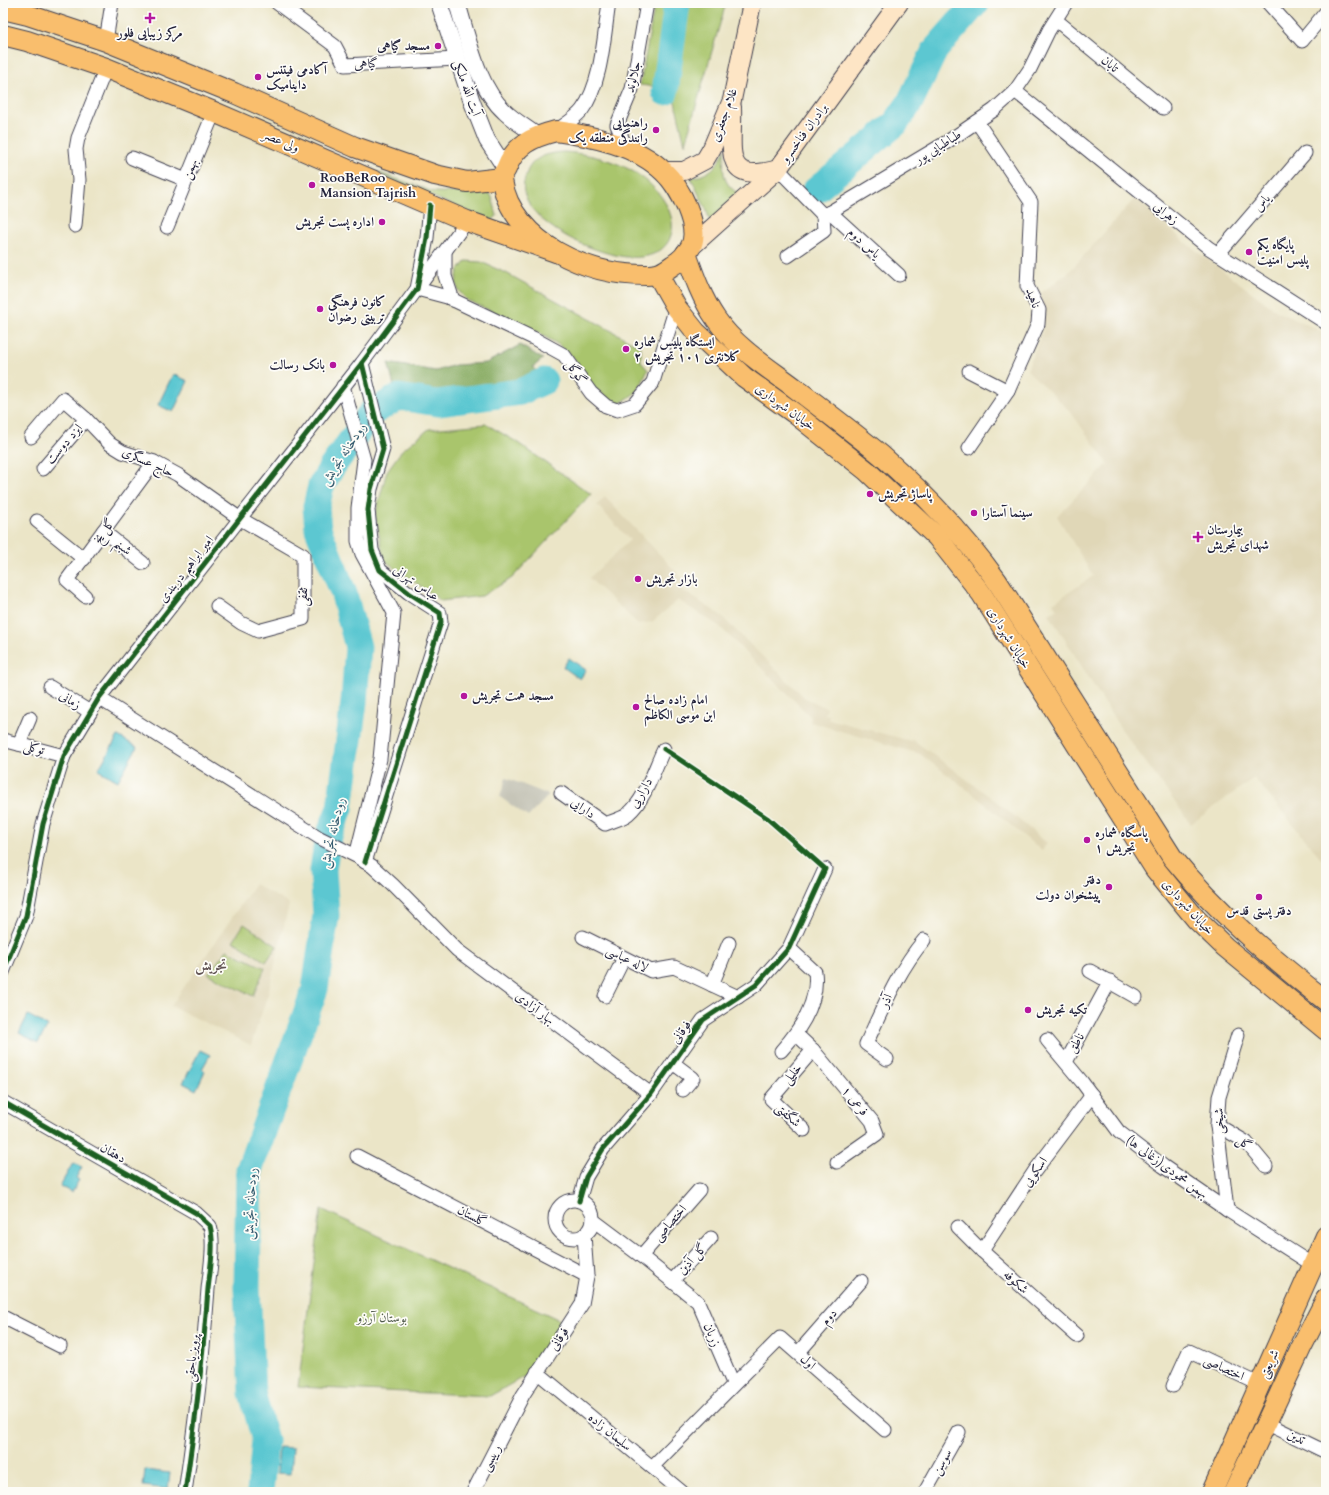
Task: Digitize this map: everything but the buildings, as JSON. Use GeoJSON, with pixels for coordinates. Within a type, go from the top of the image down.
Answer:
{"type":"FeatureCollection","features":[{"type":"Feature","properties":{"kind":"main road","name":"غلام جعفری"},"geometry":{"type":"LineString","coordinates":[[664,171],[684,170],[705,160],[712,148],[732,100],[752,3]]}},
{"type":"Feature","properties":{"kind":"main road","name":"برادران فناخسرو"},"geometry":{"type":"LineString","coordinates":[[688,250],[778,169],[898,3]]}},
{"type":"Feature","properties":{"kind":"main road","name":"ولی عصر"},"geometry":{"type":"LineString","coordinates":[[3,9],[28,15],[106,41],[234,93],[355,147],[435,176],[467,182],[504,174]]}},
{"type":"Feature","properties":{"kind":"main road","name":"ولی عصر"},"geometry":{"type":"LineString","coordinates":[[3,35],[27,41],[106,68],[214,112],[467,221],[556,252]]}},
{"type":"Feature","properties":{"kind":"main road"},"geometry":{"type":"LineString","coordinates":[[732,100],[731,155],[734,163],[748,173],[760,174],[778,169]]}},
{"type":"Feature","properties":{"kind":"main road"},"geometry":{"type":"LineString","coordinates":[[546,133],[589,136],[626,148],[664,171],[680,191],[690,213],[692,232],[688,250],[680,260],[658,275],[631,275],[603,272],[556,252],[534,236],[517,217],[508,202],[504,174],[509,160],[520,146],[546,133]]}},
{"type":"Feature","properties":{"kind":"main road","name":"خیابان شهرداری"},"geometry":{"type":"LineString","coordinates":[[688,250],[704,300],[716,319],[741,348],[881,455],[919,491],[976,552],[998,581],[1172,857],[1190,880],[1231,922],[1326,1001]]}},
{"type":"Feature","properties":{"kind":"main road","name":"خیابان شهرداری"},"geometry":{"type":"LineString","coordinates":[[658,275],[676,306],[696,332],[744,377],[794,413],[867,471],[937,538],[981,592],[1155,869],[1196,919],[1225,947],[1309,1018],[1326,1030]]}},
{"type":"Feature","properties":{"kind":"main road"},"geometry":{"type":"LineString","coordinates":[[1309,1018],[1326,1043]]}},
{"type":"Feature","properties":{"kind":"main road","name":"شریعتی"},"geometry":{"type":"LineString","coordinates":[[1212,1492],[1326,1236]]}},
{"type":"Feature","properties":{"kind":"main road","name":"شریعتی"},"geometry":{"type":"LineString","coordinates":[[1234,1492],[1266,1423],[1324,1306]]}},
{"type":"Feature","properties":{"kind":"street"},"geometry":{"type":"LineString","coordinates":[[106,41],[112,3]]}},
{"type":"Feature","properties":{"kind":"street","name":"گیاهی"},"geometry":{"type":"LineString","coordinates":[[277,3],[335,46],[345,65],[457,59]]}},
{"type":"Feature","properties":{"kind":"street","name":"آیت الله ملکی"},"geometry":{"type":"LineString","coordinates":[[439,3],[457,59],[487,140],[504,174]]}},
{"type":"Feature","properties":{"kind":"street","name":"آیت الله ملکی"},"geometry":{"type":"LineString","coordinates":[[457,3],[483,83],[492,98],[505,112],[546,133]]}},
{"type":"Feature","properties":{"kind":"street"},"geometry":{"type":"LineString","coordinates":[[546,133],[582,110],[592,90],[599,67],[609,3]]}},
{"type":"Feature","properties":{"kind":"street","name":"جلالوند"},"geometry":{"type":"LineString","coordinates":[[626,148],[617,125],[632,89],[647,3]]}},
{"type":"Feature","properties":{"kind":"street","name":"طباطبایی پور"},"geometry":{"type":"LineString","coordinates":[[826,214],[947,142],[994,110],[1015,91],[1030,69],[1049,30],[1066,3]]}},
{"type":"Feature","properties":{"kind":"street"},"geometry":{"type":"LineString","coordinates":[[1268,3],[1302,41],[1326,12]]}},
{"type":"Feature","properties":{"kind":"street","name":"تابان"},"geometry":{"type":"LineString","coordinates":[[1056,20],[1163,108]]}},
{"type":"Feature","properties":{"kind":"street"},"geometry":{"type":"LineString","coordinates":[[75,226],[79,180],[76,149],[78,138],[106,68]]}},
{"type":"Feature","properties":{"kind":"street","name":"زهرایی"},"geometry":{"type":"LineString","coordinates":[[1015,91],[1218,254],[1326,323]]}},
{"type":"Feature","properties":{"kind":"street","name":"بهمن"},"geometry":{"type":"LineString","coordinates":[[167,227],[214,112]]}},
{"type":"Feature","properties":{"kind":"street","name":"ناهید"},"geometry":{"type":"LineString","coordinates":[[969,448],[1008,391],[1038,324],[1038,310],[1027,286],[1031,202],[977,122]]}},
{"type":"Feature","properties":{"kind":"street","name":"یاس"},"geometry":{"type":"LineString","coordinates":[[1218,254],[1305,153]]}},
{"type":"Feature","properties":{"kind":"street"},"geometry":{"type":"LineString","coordinates":[[132,158],[186,180]]}},
{"type":"Feature","properties":{"kind":"street"},"geometry":{"type":"LineString","coordinates":[[778,169],[826,214],[824,231],[788,256]]}},
{"type":"Feature","properties":{"kind":"street","name":"امیر ابراهیم دربندی"},"geometry":{"type":"LineString","coordinates":[[416,289],[427,238],[430,205]]}},
{"type":"Feature","properties":{"kind":"street","name":"یاس دوم"},"geometry":{"type":"LineString","coordinates":[[826,214],[899,275]]}},
{"type":"Feature","properties":{"kind":"street","name":"امیر ابراهیم دربندی"},"geometry":{"type":"LineString","coordinates":[[3,972],[26,916],[43,824],[64,756],[90,712],[99,698],[239,518],[362,363],[467,221]]}},
{"type":"Feature","properties":{"kind":"street"},"geometry":{"type":"LineString","coordinates":[[445,252],[445,276],[453,300]]}},
{"type":"Feature","properties":{"kind":"street","name":"گوگل"},"geometry":{"type":"LineString","coordinates":[[416,289],[435,293],[453,300],[564,354],[591,393],[606,406],[617,410],[635,404],[653,382],[676,306]]}},
{"type":"Feature","properties":{"kind":"street","name":"عباس تهرانی"},"geometry":{"type":"LineString","coordinates":[[360,859],[441,622],[440,613],[409,593],[380,570],[372,550],[368,510],[371,489],[383,450],[362,363]]}},
{"type":"Feature","properties":{"kind":"street"},"geometry":{"type":"LineString","coordinates":[[969,371],[1008,391]]}},
{"type":"Feature","properties":{"kind":"street","name":"عباس تهرانی"},"geometry":{"type":"LineString","coordinates":[[343,386],[364,460],[358,508],[358,541],[362,554],[394,613],[380,759],[360,859]]}},
{"type":"Feature","properties":{"kind":"street","name":"حاج عسگری"},"geometry":{"type":"LineString","coordinates":[[30,437],[63,399],[86,419],[110,444],[123,452],[154,462],[178,475],[239,518]]}},
{"type":"Feature","properties":{"kind":"street","name":"ایزد دوست"},"geometry":{"type":"LineString","coordinates":[[43,469],[86,419]]}},
{"type":"Feature","properties":{"kind":"street","name":"گل یخ"},"geometry":{"type":"LineString","coordinates":[[85,596],[67,580],[84,559],[154,462]]}},
{"type":"Feature","properties":{"kind":"street","name":"ثقفی"},"geometry":{"type":"LineString","coordinates":[[217,606],[241,623],[258,632],[303,619],[303,555],[239,518]]}},
{"type":"Feature","properties":{"kind":"street"},"geometry":{"type":"LineString","coordinates":[[37,521],[84,559]]}},
{"type":"Feature","properties":{"kind":"street","name":"شبنم"},"geometry":{"type":"LineString","coordinates":[[103,531],[142,563]]}},
{"type":"Feature","properties":{"kind":"street","name":"زمانی"},"geometry":{"type":"LineString","coordinates":[[50,687],[90,712]]}},
{"type":"Feature","properties":{"kind":"street"},"geometry":{"type":"LineString","coordinates":[[99,698],[320,838],[360,859]]}},
{"type":"Feature","properties":{"kind":"street"},"geometry":{"type":"LineString","coordinates":[[19,744],[30,718]]}},
{"type":"Feature","properties":{"kind":"street","name":"توکلی"},"geometry":{"type":"LineString","coordinates":[[3,740],[64,756]]}},
{"type":"Feature","properties":{"kind":"street","name":"داراریی"},"geometry":{"type":"LineString","coordinates":[[605,824],[626,815],[633,808],[641,797],[664,749]]}},
{"type":"Feature","properties":{"kind":"street","name":"دارایی"},"geometry":{"type":"LineString","coordinates":[[561,793],[605,824]]}},
{"type":"Feature","properties":{"kind":"street","name":"بهار آزادی"},"geometry":{"type":"LineString","coordinates":[[360,859],[393,885],[457,950],[651,1094]]}},
{"type":"Feature","properties":{"kind":"street","name":"فوقانی"},"geometry":{"type":"LineString","coordinates":[[579,1201],[586,1177],[603,1149],[651,1094],[703,1020],[756,985],[789,948],[826,869]]}},
{"type":"Feature","properties":{"kind":"street","name":"لاله عباسی"},"geometry":{"type":"LineString","coordinates":[[583,937],[651,972],[674,967],[738,997]]}},
{"type":"Feature","properties":{"kind":"street","name":"آذر"},"geometry":{"type":"LineString","coordinates":[[887,1059],[866,1044],[893,986],[912,955],[924,940]]}},
{"type":"Feature","properties":{"kind":"street"},"geometry":{"type":"LineString","coordinates":[[712,985],[729,943]]}},
{"type":"Feature","properties":{"kind":"street"},"geometry":{"type":"LineString","coordinates":[[781,1051],[796,1034],[811,1006],[816,985],[815,972],[789,948]]}},
{"type":"Feature","properties":{"kind":"street"},"geometry":{"type":"LineString","coordinates":[[605,996],[624,958]]}},
{"type":"Feature","properties":{"kind":"street"},"geometry":{"type":"LineString","coordinates":[[1090,970],[1136,997]]}},
{"type":"Feature","properties":{"kind":"street","name":"ناطق"},"geometry":{"type":"LineString","coordinates":[[1066,1062],[1110,981]]}},
{"type":"Feature","properties":{"kind":"street","name":"فرعی ۱"},"geometry":{"type":"LineString","coordinates":[[796,1034],[813,1050],[872,1121],[877,1134],[837,1162]]}},
{"type":"Feature","properties":{"kind":"street","name":"شیخی"},"geometry":{"type":"LineString","coordinates":[[1227,1210],[1217,1125],[1218,1097],[1238,1035]]}},
{"type":"Feature","properties":{"kind":"street","name":"بهمن محمودی(زغالی ها)"},"geometry":{"type":"LineString","coordinates":[[1047,1040],[1092,1095],[1119,1132],[1164,1166],[1227,1210],[1313,1265]]}},
{"type":"Feature","properties":{"kind":"street","name":"خلیلی"},"geometry":{"type":"LineString","coordinates":[[771,1099],[813,1050]]}},
{"type":"Feature","properties":{"kind":"street"},"geometry":{"type":"LineString","coordinates":[[673,1063],[693,1078],[683,1090]]}},
{"type":"Feature","properties":{"kind":"street","name":"اسکویی"},"geometry":{"type":"LineString","coordinates":[[982,1252],[1034,1172],[1092,1095]]}},
{"type":"Feature","properties":{"kind":"street","name":"شگفتی"},"geometry":{"type":"LineString","coordinates":[[771,1099],[804,1130]]}},
{"type":"Feature","properties":{"kind":"street","name":"دهقان"},"geometry":{"type":"LineString","coordinates":[[3,1102],[196,1213],[210,1226]]}},
{"type":"Feature","properties":{"kind":"street","name":"گل"},"geometry":{"type":"LineString","coordinates":[[1217,1125],[1246,1142],[1266,1166]]}},
{"type":"Feature","properties":{"kind":"street","name":"گلستان"},"geometry":{"type":"LineString","coordinates":[[357,1156],[587,1276]]}},
{"type":"Feature","properties":{"kind":"street","name":"اختصاصی"},"geometry":{"type":"LineString","coordinates":[[642,1256],[699,1190]]}},
{"type":"Feature","properties":{"kind":"street"},"geometry":{"type":"LineString","coordinates":[[572,1200],[579,1201],[589,1208],[593,1220],[588,1231],[578,1238],[566,1236],[561,1233],[555,1222],[557,1210],[561,1205],[572,1200]]}},
{"type":"Feature","properties":{"kind":"street","name":"زربان"},"geometry":{"type":"LineString","coordinates":[[593,1220],[642,1256],[698,1302],[733,1383]]}},
{"type":"Feature","properties":{"kind":"street","name":"پرویز یاحقی"},"geometry":{"type":"LineString","coordinates":[[185,1492],[198,1405],[205,1332],[212,1242],[210,1226]]}},
{"type":"Feature","properties":{"kind":"street","name":"شکوفه"},"geometry":{"type":"LineString","coordinates":[[958,1227],[982,1252],[1077,1336]]}},
{"type":"Feature","properties":{"kind":"street","name":"فوقانی"},"geometry":{"type":"LineString","coordinates":[[509,1424],[523,1395],[582,1304],[587,1276],[584,1235]]}},
{"type":"Feature","properties":{"kind":"street","name":"گل آذین"},"geometry":{"type":"LineString","coordinates":[[672,1281],[711,1238]]}},
{"type":"Feature","properties":{"kind":"street","name":"دوم"},"geometry":{"type":"LineString","coordinates":[[798,1353],[861,1281]]}},
{"type":"Feature","properties":{"kind":"street"},"geometry":{"type":"LineString","coordinates":[[3,1317],[60,1346]]}},
{"type":"Feature","properties":{"kind":"street","name":"اول"},"geometry":{"type":"LineString","coordinates":[[733,1383],[780,1338],[884,1430]]}},
{"type":"Feature","properties":{"kind":"street","name":"اختصاصی"},"geometry":{"type":"LineString","coordinates":[[1173,1386],[1189,1351],[1259,1384]]}},
{"type":"Feature","properties":{"kind":"street","name":"سلیمان زاده"},"geometry":{"type":"LineString","coordinates":[[537,1372],[682,1492]]}},
{"type":"Feature","properties":{"kind":"street"},"geometry":{"type":"LineString","coordinates":[[652,1467],[733,1383]]}},
{"type":"Feature","properties":{"kind":"street","name":"تدین"},"geometry":{"type":"LineString","coordinates":[[1266,1423],[1326,1452]]}},
{"type":"Feature","properties":{"kind":"street","name":"رییسی"},"geometry":{"type":"LineString","coordinates":[[473,1492],[509,1424]]}},
{"type":"Feature","properties":{"kind":"street","name":"سوسن"},"geometry":{"type":"LineString","coordinates":[[925,1492],[959,1432]]}},
{"type":"Feature","properties":{"kind":"shaded area","name":"بیمارستان شهدای تجریش"},"geometry":{"type":"Polygon","coordinates":[[[1135,198],[1186,243],[1278,312],[1326,333],[1326,864],[1254,778],[1191,824],[1119,726],[1049,614],[1057,609],[1053,603],[1093,576],[1057,516],[1108,464],[1070,411],[1027,370],[1043,330],[1041,293],[1070,271],[1135,198]]]}},
{"type":"Feature","properties":{"kind":"shaded area","name":"بازار تجریش"},"geometry":{"type":"Polygon","coordinates":[[[605,497],[683,579],[682,590],[719,614],[805,698],[827,708],[825,714],[829,715],[828,719],[911,741],[912,739],[997,802],[1047,843],[1042,851],[973,794],[920,754],[810,722],[811,717],[719,626],[678,600],[652,622],[638,624],[589,578],[630,540],[597,505],[605,497]]]}},
{"type":"Feature","properties":{"kind":"shaded area"},"geometry":{"type":"Polygon","coordinates":[[[506,778],[549,795],[528,817],[500,797],[506,778]]]}},
{"type":"Feature","properties":{"kind":"shaded area"},"geometry":{"type":"Polygon","coordinates":[[[255,884],[289,904],[268,994],[251,1045],[171,1006],[255,884]]]}},
{"type":"Feature","properties":{"kind":"green space"},"geometry":{"type":"Polygon","coordinates":[[[655,3],[672,3],[657,87],[640,85],[655,3]]]}},
{"type":"Feature","properties":{"kind":"green space"},"geometry":{"type":"Polygon","coordinates":[[[684,3],[726,3],[685,144],[672,89],[684,3]]]}},
{"type":"Feature","properties":{"kind":"green space"},"geometry":{"type":"Polygon","coordinates":[[[725,149],[723,164],[725,177],[730,187],[743,196],[710,221],[691,178],[704,174],[712,169],[719,161],[725,149]]]}},
{"type":"Feature","properties":{"kind":"green space"},"geometry":{"type":"Polygon","coordinates":[[[564,152],[588,155],[623,166],[644,179],[653,187],[665,202],[671,216],[672,229],[669,240],[661,249],[649,255],[634,257],[603,252],[562,234],[539,216],[530,206],[524,193],[524,185],[528,169],[541,157],[552,153],[564,152]]]}},
{"type":"Feature","properties":{"kind":"green space"},"geometry":{"type":"Polygon","coordinates":[[[357,165],[434,192],[489,193],[492,197],[497,216],[491,221],[357,165]]]}},
{"type":"Feature","properties":{"kind":"green space"},"geometry":{"type":"Polygon","coordinates":[[[466,261],[481,262],[506,273],[641,347],[641,362],[648,370],[638,391],[621,403],[612,403],[586,381],[575,360],[559,345],[537,332],[467,300],[458,290],[456,282],[458,271],[466,261]]]}},
{"type":"Feature","properties":{"kind":"green space"},"geometry":{"type":"Polygon","coordinates":[[[520,345],[543,359],[533,367],[541,378],[523,388],[492,393],[441,398],[396,394],[388,363],[436,371],[455,365],[486,363],[520,345]]]}},
{"type":"Feature","properties":{"kind":"green space"},"geometry":{"type":"Polygon","coordinates":[[[486,424],[515,441],[591,494],[512,578],[482,596],[441,601],[384,560],[375,515],[387,471],[402,450],[429,429],[486,424]]]}},
{"type":"Feature","properties":{"kind":"green space"},"geometry":{"type":"Polygon","coordinates":[[[244,924],[277,946],[266,962],[233,941],[244,924]]]}},
{"type":"Feature","properties":{"kind":"green space"},"geometry":{"type":"Polygon","coordinates":[[[227,950],[265,968],[253,996],[208,974],[227,950]]]}},
{"type":"Feature","properties":{"kind":"green space","name":"بوستان آرزو"},"geometry":{"type":"Polygon","coordinates":[[[321,1209],[564,1322],[539,1368],[490,1396],[298,1387],[321,1209]]]}},
{"type":"Feature","properties":{"kind":"water"},"geometry":{"type":"Polygon","coordinates":[[[173,374],[188,381],[173,412],[158,405],[173,374]]]}},
{"type":"Feature","properties":{"kind":"water"},"geometry":{"type":"Polygon","coordinates":[[[569,658],[586,670],[580,679],[563,667],[569,658]]]}},
{"type":"Feature","properties":{"kind":"water"},"geometry":{"type":"Polygon","coordinates":[[[118,736],[137,747],[118,781],[98,770],[118,736]]]}},
{"type":"Feature","properties":{"kind":"water"},"geometry":{"type":"Polygon","coordinates":[[[28,1015],[48,1026],[38,1043],[19,1033],[28,1015]]]}},
{"type":"Feature","properties":{"kind":"water"},"geometry":{"type":"Polygon","coordinates":[[[200,1050],[210,1055],[202,1069],[205,1071],[196,1090],[183,1083],[200,1050]]]}},
{"type":"Feature","properties":{"kind":"water"},"geometry":{"type":"Polygon","coordinates":[[[73,1163],[82,1167],[76,1178],[79,1180],[72,1192],[60,1186],[73,1163]]]}},
{"type":"Feature","properties":{"kind":"water"},"geometry":{"type":"Polygon","coordinates":[[[279,1447],[293,1448],[291,1474],[277,1473],[279,1447]]]}},
{"type":"Feature","properties":{"kind":"water"},"geometry":{"type":"Polygon","coordinates":[[[145,1470],[170,1473],[168,1489],[143,1486],[145,1470]]]}},
{"type":"Feature","properties":{"kind":"waterway","name":"رودخانه تجریش"},"geometry":{"type":"LineString","coordinates":[[665,92],[677,3]]}},
{"type":"Feature","properties":{"kind":"waterway"},"geometry":{"type":"LineString","coordinates":[[815,191],[895,124],[909,104],[935,50],[976,3]]}},
{"type":"Feature","properties":{"kind":"waterway","name":"رودخانه تجریش"},"geometry":{"type":"LineString","coordinates":[[260,1492],[265,1440],[252,1393],[247,1288],[249,1170],[315,989],[326,915],[323,870],[328,838],[340,808],[354,702],[358,647],[344,594],[318,529],[316,507],[321,486],[332,467],[371,413],[399,397],[438,403],[520,392],[544,381]]}},
{"type":"Feature","properties":{"kind":"cycle path"},"geometry":{"type":"LineString","coordinates":[[3,972],[26,916],[43,824],[64,756],[99,698],[362,363],[417,289],[427,238],[430,205]]}},
{"type":"Feature","properties":{"kind":"cycle path"},"geometry":{"type":"LineString","coordinates":[[362,363],[383,449],[371,489],[368,510],[372,550],[380,570],[409,593],[440,613],[441,622],[365,862]]}},
{"type":"Feature","properties":{"kind":"cycle path"},"geometry":{"type":"LineString","coordinates":[[579,1201],[586,1177],[603,1149],[651,1094],[703,1020],[756,985],[789,948],[825,869],[767,818],[664,749]]}},
{"type":"Feature","properties":{"kind":"cycle path"},"geometry":{"type":"LineString","coordinates":[[3,1102],[196,1213],[210,1226],[212,1258],[204,1340],[185,1492]]}},
{"type":"Feature","properties":{"kind":"place","name":"مرکز زیبایی فلور"},"geometry":{"type":"Point","coordinates":[150,18]}},
{"type":"Feature","properties":{"kind":"place","name":"مسجد گیاهی"},"geometry":{"type":"Point","coordinates":[438,46]}},
{"type":"Feature","properties":{"kind":"place","name":"آکادمی فیتنس داینامیک"},"geometry":{"type":"Point","coordinates":[258,77]}},
{"type":"Feature","properties":{"kind":"place","name":"راهنمایی رانندگی منطقه یک"},"geometry":{"type":"Point","coordinates":[656,130]}},
{"type":"Feature","properties":{"kind":"place","name":"RooBeRoo Mansion Tajrish"},"geometry":{"type":"Point","coordinates":[312,185]}},
{"type":"Feature","properties":{"kind":"place","name":"اداره پست تجریش"},"geometry":{"type":"Point","coordinates":[382,222]}},
{"type":"Feature","properties":{"kind":"place","name":"پایگاه یکم پلیس امنیت"},"geometry":{"type":"Point","coordinates":[1249,252]}},
{"type":"Feature","properties":{"kind":"place","name":"کانون فرهنگی تربیتی رضوان"},"geometry":{"type":"Point","coordinates":[320,309]}},
{"type":"Feature","properties":{"kind":"place","name":"ایستگاه پلیس شماره ۲ کلانتری ۱۰۱ تجریش"},"geometry":{"type":"Point","coordinates":[626,349]}},
{"type":"Feature","properties":{"kind":"place","name":"بانک رسالت"},"geometry":{"type":"Point","coordinates":[333,365]}},
{"type":"Feature","properties":{"kind":"place","name":"پاساژ تجریش"},"geometry":{"type":"Point","coordinates":[870,494]}},
{"type":"Feature","properties":{"kind":"place","name":"سینما آستارا"},"geometry":{"type":"Point","coordinates":[974,513]}},
{"type":"Feature","properties":{"kind":"place","name":"بیمارستان شهدای تجریش"},"geometry":{"type":"Point","coordinates":[1198,537]}},
{"type":"Feature","properties":{"kind":"place","name":"بازار تجریش"},"geometry":{"type":"Point","coordinates":[638,579]}},
{"type":"Feature","properties":{"kind":"place","name":"مسجد همت تجریش"},"geometry":{"type":"Point","coordinates":[464,696]}},
{"type":"Feature","properties":{"kind":"place","name":"امام زاده صالح ابن موسى الكاظم"},"geometry":{"type":"Point","coordinates":[636,707]}},
{"type":"Feature","properties":{"kind":"place","name":"پاسگاه شماره ۱ تجریش"},"geometry":{"type":"Point","coordinates":[1087,840]}},
{"type":"Feature","properties":{"kind":"place","name":"دفتر پیشخوان دولت"},"geometry":{"type":"Point","coordinates":[1109,887]}},
{"type":"Feature","properties":{"kind":"place","name":"دفتر پستی قدس"},"geometry":{"type":"Point","coordinates":[1259,897]}},
{"type":"Feature","properties":{"kind":"place","name":"تکیه تجریش"},"geometry":{"type":"Point","coordinates":[1028,1010]}},
{"type":"Feature","properties":{"kind":"district","name":"تجریش"},"geometry":{"type":"Point","coordinates":[211,965]}}]}
